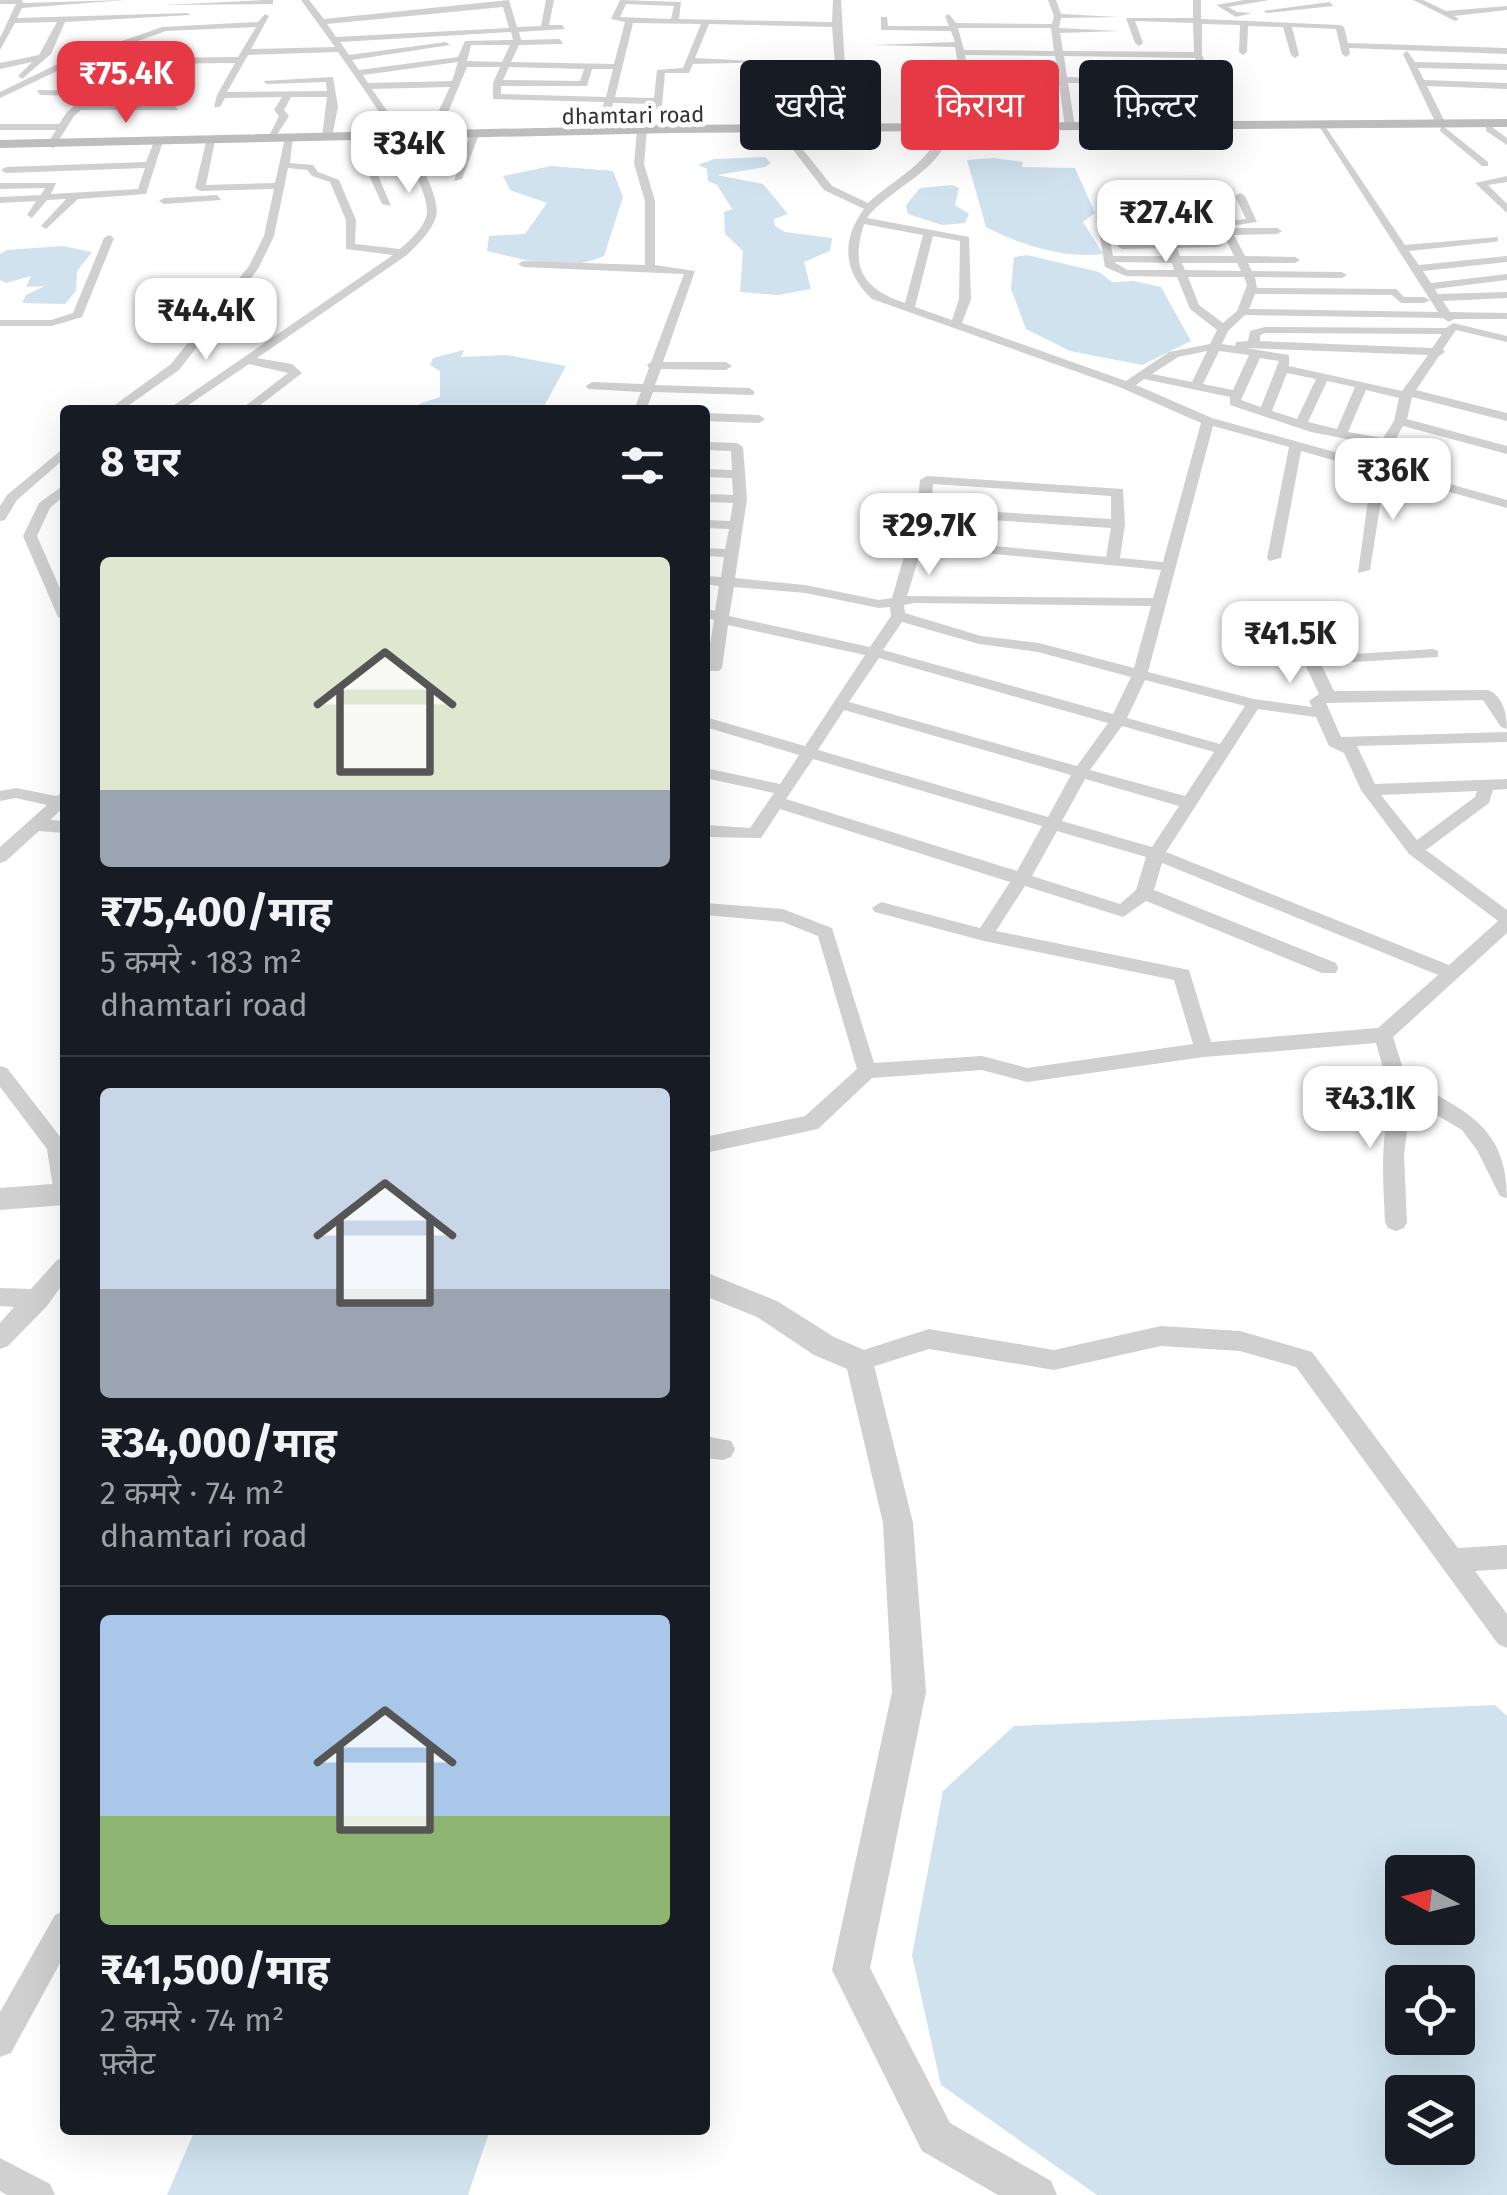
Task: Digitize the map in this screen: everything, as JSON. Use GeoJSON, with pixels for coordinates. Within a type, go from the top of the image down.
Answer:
{"type":"FeatureCollection","features":[{"type":"Feature","properties":{"kind":"main road"},"geometry":{"type":"LineString","coordinates":[[1442,127],[1507,126]]}},
{"type":"Feature","properties":{"kind":"main road","name":"dhamtari road"},"geometry":{"type":"LineString","coordinates":[[1059,129],[1507,126]]}},
{"type":"Feature","properties":{"kind":"main road"},"geometry":{"type":"LineString","coordinates":[[1059,127],[1079,127]]}},
{"type":"Feature","properties":{"kind":"main road"},"geometry":{"type":"LineString","coordinates":[[1233,127],[1321,128]]}},
{"type":"Feature","properties":{"kind":"main road"},"geometry":{"type":"LineString","coordinates":[[210,142],[646,131]]}},
{"type":"Feature","properties":{"kind":"main road","name":"dhamtari road"},"geometry":{"type":"LineString","coordinates":[[6,146],[740,131]]}},
{"type":"Feature","properties":{"kind":"street"},"geometry":{"type":"LineString","coordinates":[[0,2],[122,0]]}},
{"type":"Feature","properties":{"kind":"street"},"geometry":{"type":"LineString","coordinates":[[180,405],[403,253],[425,229],[432,214],[432,198],[358,73],[305,0]]}},
{"type":"Feature","properties":{"kind":"street"},"geometry":{"type":"LineString","coordinates":[[545,26],[550,0]]}},
{"type":"Feature","properties":{"kind":"street"},"geometry":{"type":"LineString","coordinates":[[837,0],[834,25],[842,60]]}},
{"type":"Feature","properties":{"kind":"street"},"geometry":{"type":"LineString","coordinates":[[1052,0],[1070,127]]}},
{"type":"Feature","properties":{"kind":"street"},"geometry":{"type":"LineString","coordinates":[[1154,0],[1155,17]]}},
{"type":"Feature","properties":{"kind":"street"},"geometry":{"type":"LineString","coordinates":[[1197,0],[1200,60]]}},
{"type":"Feature","properties":{"kind":"street"},"geometry":{"type":"LineString","coordinates":[[1264,0],[1220,5],[1236,14],[1330,4]]}},
{"type":"Feature","properties":{"kind":"street"},"geometry":{"type":"LineString","coordinates":[[1417,0],[1460,22]]}},
{"type":"Feature","properties":{"kind":"street"},"geometry":{"type":"LineString","coordinates":[[84,18],[88,1]]}},
{"type":"Feature","properties":{"kind":"street"},"geometry":{"type":"LineString","coordinates":[[389,1],[402,35]]}},
{"type":"Feature","properties":{"kind":"street"},"geometry":{"type":"LineString","coordinates":[[675,21],[681,8],[678,4],[624,1],[615,20],[834,25]]}},
{"type":"Feature","properties":{"kind":"street"},"geometry":{"type":"LineString","coordinates":[[322,22],[504,2],[518,40],[497,83],[496,97],[656,101]]}},
{"type":"Feature","properties":{"kind":"street"},"geometry":{"type":"LineString","coordinates":[[20,3],[0,50],[50,49]]}},
{"type":"Feature","properties":{"kind":"street"},"geometry":{"type":"LineString","coordinates":[[210,14],[214,4]]}},
{"type":"Feature","properties":{"kind":"street"},"geometry":{"type":"LineString","coordinates":[[8,25],[62,18],[210,14],[268,5]]}},
{"type":"Feature","properties":{"kind":"street"},"geometry":{"type":"LineString","coordinates":[[146,6],[268,5]]}},
{"type":"Feature","properties":{"kind":"street"},"geometry":{"type":"LineString","coordinates":[[268,5],[248,52],[239,60],[219,100],[330,94]]}},
{"type":"Feature","properties":{"kind":"street"},"geometry":{"type":"LineString","coordinates":[[1445,14],[1507,8]]}},
{"type":"Feature","properties":{"kind":"street"},"geometry":{"type":"LineString","coordinates":[[1266,11],[1283,20],[1347,14]]}},
{"type":"Feature","properties":{"kind":"street"},"geometry":{"type":"LineString","coordinates":[[547,15],[564,14],[548,98]]}},
{"type":"Feature","properties":{"kind":"street"},"geometry":{"type":"LineString","coordinates":[[1041,39],[1057,28],[1114,17]]}},
{"type":"Feature","properties":{"kind":"street"},"geometry":{"type":"LineString","coordinates":[[1,93],[50,49],[62,18]]}},
{"type":"Feature","properties":{"kind":"street"},"geometry":{"type":"LineString","coordinates":[[1139,43],[1130,18],[1340,27],[1345,50],[1507,50]]}},
{"type":"Feature","properties":{"kind":"street"},"geometry":{"type":"LineString","coordinates":[[884,19],[884,28],[1008,38]]}},
{"type":"Feature","properties":{"kind":"street"},"geometry":{"type":"LineString","coordinates":[[602,130],[630,20]]}},
{"type":"Feature","properties":{"kind":"street"},"geometry":{"type":"LineString","coordinates":[[650,268],[650,202],[639,164],[646,131],[661,70],[686,70],[706,22]]}},
{"type":"Feature","properties":{"kind":"street"},"geometry":{"type":"LineString","coordinates":[[1243,52],[1244,22]]}},
{"type":"Feature","properties":{"kind":"street"},"geometry":{"type":"LineString","coordinates":[[1,93],[94,52],[165,28],[261,24]]}},
{"type":"Feature","properties":{"kind":"street"},"geometry":{"type":"LineString","coordinates":[[1287,25],[1295,55]]}},
{"type":"Feature","properties":{"kind":"street"},"geometry":{"type":"LineString","coordinates":[[341,49],[402,35],[562,27]]}},
{"type":"Feature","properties":{"kind":"street"},"geometry":{"type":"LineString","coordinates":[[876,44],[955,34],[1057,28],[1116,32]]}},
{"type":"Feature","properties":{"kind":"street"},"geometry":{"type":"LineString","coordinates":[[955,34],[1060,53],[1198,55]]}},
{"type":"Feature","properties":{"kind":"street"},"geometry":{"type":"LineString","coordinates":[[955,34],[960,60]]}},
{"type":"Feature","properties":{"kind":"street"},"geometry":{"type":"LineString","coordinates":[[206,38],[222,38]]}},
{"type":"Feature","properties":{"kind":"street"},"geometry":{"type":"LineString","coordinates":[[238,38],[255,38]]}},
{"type":"Feature","properties":{"kind":"street"},"geometry":{"type":"LineString","coordinates":[[259,95],[288,38]]}},
{"type":"Feature","properties":{"kind":"street"},"geometry":{"type":"LineString","coordinates":[[248,52],[518,40],[560,42]]}},
{"type":"Feature","properties":{"kind":"street"},"geometry":{"type":"LineString","coordinates":[[444,110],[468,43]]}},
{"type":"Feature","properties":{"kind":"street"},"geometry":{"type":"LineString","coordinates":[[52,144],[60,135],[60,127],[77,108],[154,46]]}},
{"type":"Feature","properties":{"kind":"street"},"geometry":{"type":"LineString","coordinates":[[1403,47],[1424,83],[1442,127],[1485,164]]}},
{"type":"Feature","properties":{"kind":"street"},"geometry":{"type":"LineString","coordinates":[[0,66],[80,49],[94,52]]}},
{"type":"Feature","properties":{"kind":"street"},"geometry":{"type":"LineString","coordinates":[[186,71],[199,50]]}},
{"type":"Feature","properties":{"kind":"street"},"geometry":{"type":"LineString","coordinates":[[134,61],[239,60]]}},
{"type":"Feature","properties":{"kind":"street"},"geometry":{"type":"LineString","coordinates":[[358,73],[463,61],[619,67]]}},
{"type":"Feature","properties":{"kind":"street"},"geometry":{"type":"LineString","coordinates":[[689,61],[740,62]]}},
{"type":"Feature","properties":{"kind":"street"},"geometry":{"type":"LineString","coordinates":[[1413,65],[1507,67]]}},
{"type":"Feature","properties":{"kind":"street"},"geometry":{"type":"LineString","coordinates":[[581,100],[589,66]]}},
{"type":"Feature","properties":{"kind":"street"},"geometry":{"type":"LineString","coordinates":[[267,81],[330,79],[327,137]]}},
{"type":"Feature","properties":{"kind":"street"},"geometry":{"type":"LineString","coordinates":[[1063,80],[1079,80]]}},
{"type":"Feature","properties":{"kind":"street"},"geometry":{"type":"LineString","coordinates":[[497,83],[584,84]]}},
{"type":"Feature","properties":{"kind":"street"},"geometry":{"type":"LineString","coordinates":[[1424,83],[1507,86]]}},
{"type":"Feature","properties":{"kind":"street"},"geometry":{"type":"LineString","coordinates":[[365,86],[452,84]]}},
{"type":"Feature","properties":{"kind":"street"},"geometry":{"type":"LineString","coordinates":[[40,92],[92,94]]}},
{"type":"Feature","properties":{"kind":"street"},"geometry":{"type":"LineString","coordinates":[[273,138],[284,116],[279,110],[288,94]]}},
{"type":"Feature","properties":{"kind":"street"},"geometry":{"type":"LineString","coordinates":[[77,108],[175,108]]}},
{"type":"Feature","properties":{"kind":"street"},"geometry":{"type":"LineString","coordinates":[[0,127],[60,127]]}},
{"type":"Feature","properties":{"kind":"street"},"geometry":{"type":"LineString","coordinates":[[1321,128],[1452,329]]}},
{"type":"Feature","properties":{"kind":"street"},"geometry":{"type":"LineString","coordinates":[[1490,129],[1507,142]]}},
{"type":"Feature","properties":{"kind":"street"},"geometry":{"type":"LineString","coordinates":[[457,179],[474,137]]}},
{"type":"Feature","properties":{"kind":"street"},"geometry":{"type":"LineString","coordinates":[[121,405],[175,367],[254,267],[269,236],[274,199],[290,140]]}},
{"type":"Feature","properties":{"kind":"street"},"geometry":{"type":"LineString","coordinates":[[358,140],[387,204]]}},
{"type":"Feature","properties":{"kind":"street"},"geometry":{"type":"LineString","coordinates":[[0,200],[142,192],[157,142]]}},
{"type":"Feature","properties":{"kind":"street"},"geometry":{"type":"LineString","coordinates":[[210,142],[200,188],[278,186]]}},
{"type":"Feature","properties":{"kind":"street"},"geometry":{"type":"LineString","coordinates":[[2,173],[14,156],[6,146]]}},
{"type":"Feature","properties":{"kind":"street"},"geometry":{"type":"LineString","coordinates":[[799,150],[828,188],[868,208]]}},
{"type":"Feature","properties":{"kind":"street"},"geometry":{"type":"LineString","coordinates":[[940,150],[868,208],[860,220],[851,262],[861,284],[876,296],[1127,386],[1208,421],[1507,504]]}},
{"type":"Feature","properties":{"kind":"street"},"geometry":{"type":"LineString","coordinates":[[2,173],[150,164]]}},
{"type":"Feature","properties":{"kind":"street"},"geometry":{"type":"LineString","coordinates":[[284,165],[310,167],[314,174],[334,180],[351,220],[350,247],[403,253]]}},
{"type":"Feature","properties":{"kind":"street"},"geometry":{"type":"LineString","coordinates":[[46,226],[73,198],[85,168]]}},
{"type":"Feature","properties":{"kind":"street"},"geometry":{"type":"LineString","coordinates":[[1507,179],[1480,183],[1502,200],[1507,210]]}},
{"type":"Feature","properties":{"kind":"street"},"geometry":{"type":"LineString","coordinates":[[0,186],[52,184],[32,215]]}},
{"type":"Feature","properties":{"kind":"street"},"geometry":{"type":"LineString","coordinates":[[1196,386],[1223,329],[1242,312],[1251,290],[1248,274],[1210,192]]}},
{"type":"Feature","properties":{"kind":"street"},"geometry":{"type":"LineString","coordinates":[[1101,217],[1252,222],[1240,196]]}},
{"type":"Feature","properties":{"kind":"street"},"geometry":{"type":"LineString","coordinates":[[164,201],[274,199]]}},
{"type":"Feature","properties":{"kind":"street"},"geometry":{"type":"LineString","coordinates":[[1160,216],[1192,300]]}},
{"type":"Feature","properties":{"kind":"street"},"geometry":{"type":"LineString","coordinates":[[860,220],[965,239],[964,299],[955,326]]}},
{"type":"Feature","properties":{"kind":"street"},"geometry":{"type":"LineString","coordinates":[[1223,329],[1192,300],[1149,278],[1110,267],[1103,233],[1166,230],[1223,220],[1277,230]]}},
{"type":"Feature","properties":{"kind":"street"},"geometry":{"type":"LineString","coordinates":[[908,309],[929,232]]}},
{"type":"Feature","properties":{"kind":"street"},"geometry":{"type":"LineString","coordinates":[[0,323],[52,323],[78,315],[110,238]]}},
{"type":"Feature","properties":{"kind":"street"},"geometry":{"type":"LineString","coordinates":[[1402,249],[1494,239]]}},
{"type":"Feature","properties":{"kind":"street"},"geometry":{"type":"LineString","coordinates":[[1107,246],[1270,244]]}},
{"type":"Feature","properties":{"kind":"street"},"geometry":{"type":"LineString","coordinates":[[1110,259],[1296,260]]}},
{"type":"Feature","properties":{"kind":"street"},"geometry":{"type":"LineString","coordinates":[[1415,269],[1507,259]]}},
{"type":"Feature","properties":{"kind":"street"},"geometry":{"type":"LineString","coordinates":[[523,264],[690,272],[674,322],[652,365],[641,405]]}},
{"type":"Feature","properties":{"kind":"street"},"geometry":{"type":"LineString","coordinates":[[1126,273],[1342,275]]}},
{"type":"Feature","properties":{"kind":"street"},"geometry":{"type":"LineString","coordinates":[[1251,290],[1396,292],[1402,300],[1507,277]]}},
{"type":"Feature","properties":{"kind":"street"},"geometry":{"type":"LineString","coordinates":[[1432,295],[1507,295]]}},
{"type":"Feature","properties":{"kind":"street"},"geometry":{"type":"LineString","coordinates":[[1242,312],[1507,316]]}},
{"type":"Feature","properties":{"kind":"street"},"geometry":{"type":"LineString","coordinates":[[1452,329],[1407,394],[1400,421],[1388,443],[1300,424],[1234,402],[1255,349],[1254,333],[1265,330],[1452,329],[1507,339]]}},
{"type":"Feature","properties":{"kind":"street"},"geometry":{"type":"LineString","coordinates":[[1127,386],[1174,351],[1218,345],[1439,352]]}},
{"type":"Feature","properties":{"kind":"street"},"geometry":{"type":"LineString","coordinates":[[1255,349],[1285,358],[1265,413]]}},
{"type":"Feature","properties":{"kind":"street"},"geometry":{"type":"LineString","coordinates":[[249,360],[288,367],[296,374],[253,405]]}},
{"type":"Feature","properties":{"kind":"street"},"geometry":{"type":"LineString","coordinates":[[652,365],[726,366]]}},
{"type":"Feature","properties":{"kind":"street"},"geometry":{"type":"LineString","coordinates":[[1283,368],[1507,418]]}},
{"type":"Feature","properties":{"kind":"street"},"geometry":{"type":"LineString","coordinates":[[1141,375],[1238,395]]}},
{"type":"Feature","properties":{"kind":"street"},"geometry":{"type":"LineString","coordinates":[[1300,424],[1322,376]]}},
{"type":"Feature","properties":{"kind":"street"},"geometry":{"type":"LineString","coordinates":[[1342,434],[1362,385]]}},
{"type":"Feature","properties":{"kind":"street"},"geometry":{"type":"LineString","coordinates":[[592,386],[750,392]]}},
{"type":"Feature","properties":{"kind":"street"},"geometry":{"type":"LineString","coordinates":[[188,405],[201,391]]}},
{"type":"Feature","properties":{"kind":"street"},"geometry":{"type":"LineString","coordinates":[[710,417],[759,419]]}},
{"type":"Feature","properties":{"kind":"street"},"geometry":{"type":"LineString","coordinates":[[984,935],[1022,878],[1082,770],[1118,720],[1140,674],[1208,421]]}},
{"type":"Feature","properties":{"kind":"street"},"geometry":{"type":"LineString","coordinates":[[1400,421],[1507,450]]}},
{"type":"Feature","properties":{"kind":"street"},"geometry":{"type":"LineString","coordinates":[[1274,558],[1296,445]]}},
{"type":"Feature","properties":{"kind":"street"},"geometry":{"type":"LineString","coordinates":[[710,446],[737,447],[740,499],[714,668]]}},
{"type":"Feature","properties":{"kind":"street"},"geometry":{"type":"LineString","coordinates":[[0,518],[12,498],[60,455]]}},
{"type":"Feature","properties":{"kind":"street"},"geometry":{"type":"LineString","coordinates":[[1363,570],[1379,468]]}},
{"type":"Feature","properties":{"kind":"street"},"geometry":{"type":"LineString","coordinates":[[710,473],[736,474]]}},
{"type":"Feature","properties":{"kind":"street"},"geometry":{"type":"LineString","coordinates":[[710,831],[756,834],[875,652],[898,607],[924,512],[927,480],[1118,492],[1112,561]]}},
{"type":"Feature","properties":{"kind":"street"},"geometry":{"type":"LineString","coordinates":[[60,492],[44,506],[30,536],[60,605]]}},
{"type":"Feature","properties":{"kind":"street"},"geometry":{"type":"LineString","coordinates":[[710,498],[740,499]]}},
{"type":"Feature","properties":{"kind":"street"},"geometry":{"type":"LineString","coordinates":[[924,512],[1118,524]]}},
{"type":"Feature","properties":{"kind":"street"},"geometry":{"type":"LineString","coordinates":[[710,524],[737,525]]}},
{"type":"Feature","properties":{"kind":"street"},"geometry":{"type":"LineString","coordinates":[[916,542],[1169,567]]}},
{"type":"Feature","properties":{"kind":"street"},"geometry":{"type":"LineString","coordinates":[[710,552],[732,553]]}},
{"type":"Feature","properties":{"kind":"street"},"geometry":{"type":"LineString","coordinates":[[710,580],[805,589],[898,607],[1159,602]]}},
{"type":"Feature","properties":{"kind":"street"},"geometry":{"type":"LineString","coordinates":[[898,607],[980,640],[1040,648],[1254,704],[1488,695],[1507,724]]}},
{"type":"Feature","properties":{"kind":"street"},"geometry":{"type":"LineString","coordinates":[[710,614],[875,652],[1224,750]]}},
{"type":"Feature","properties":{"kind":"street"},"geometry":{"type":"LineString","coordinates":[[710,1143],[811,1122],[867,1071],[982,1063],[1027,1076],[1204,1050],[1384,1035],[1507,921],[1415,850],[1369,790],[1351,750],[1335,742],[1311,660],[1433,654]]}},
{"type":"Feature","properties":{"kind":"street"},"geometry":{"type":"LineString","coordinates":[[710,774],[1122,911],[1144,893],[1156,854],[1254,704]]}},
{"type":"Feature","properties":{"kind":"street"},"geometry":{"type":"LineString","coordinates":[[842,705],[1190,803]]}},
{"type":"Feature","properties":{"kind":"street"},"geometry":{"type":"LineString","coordinates":[[710,723],[1156,854],[1452,973]]}},
{"type":"Feature","properties":{"kind":"street"},"geometry":{"type":"LineString","coordinates":[[1335,742],[1507,737]]}},
{"type":"Feature","properties":{"kind":"street"},"geometry":{"type":"LineString","coordinates":[[1369,790],[1507,784]]}},
{"type":"Feature","properties":{"kind":"street"},"geometry":{"type":"LineString","coordinates":[[1415,850],[1483,799],[1486,786]]}},
{"type":"Feature","properties":{"kind":"street"},"geometry":{"type":"LineString","coordinates":[[0,796],[16,793],[60,800]]}},
{"type":"Feature","properties":{"kind":"street"},"geometry":{"type":"LineString","coordinates":[[0,857],[60,802]]}},
{"type":"Feature","properties":{"kind":"street"},"geometry":{"type":"LineString","coordinates":[[36,824],[60,826]]}},
{"type":"Feature","properties":{"kind":"street"},"geometry":{"type":"LineString","coordinates":[[1144,893],[1328,968]]}},
{"type":"Feature","properties":{"kind":"street"},"geometry":{"type":"LineString","coordinates":[[881,908],[984,935],[1182,975],[1204,1050]]}},
{"type":"Feature","properties":{"kind":"street"},"geometry":{"type":"LineString","coordinates":[[710,910],[778,913],[809,921],[826,932],[867,1071]]}},
{"type":"Feature","properties":{"kind":"street"},"geometry":{"type":"LineString","coordinates":[[1384,1035],[1397,1082],[1469,1124],[1485,1144],[1507,1190]]}},
{"type":"Feature","properties":{"kind":"street"},"geometry":{"type":"LineString","coordinates":[[0,1074],[57,1147],[60,1165]]}},
{"type":"Feature","properties":{"kind":"street"},"geometry":{"type":"LineString","coordinates":[[1396,1222],[1395,1160],[1400,1103],[1405,1090]]}},
{"type":"Feature","properties":{"kind":"street"},"geometry":{"type":"LineString","coordinates":[[0,1199],[60,1194]]}},
{"type":"Feature","properties":{"kind":"street"},"geometry":{"type":"LineString","coordinates":[[0,1339],[60,1273]]}},
{"type":"Feature","properties":{"kind":"street"},"geometry":{"type":"LineString","coordinates":[[710,1286],[767,1308],[824,1346],[859,1361],[929,1339],[1054,1360],[1162,1336],[1240,1341],[1304,1358],[1507,1635]]}},
{"type":"Feature","properties":{"kind":"street"},"geometry":{"type":"LineString","coordinates":[[0,1297],[40,1299]]}},
{"type":"Feature","properties":{"kind":"street"},"geometry":{"type":"LineString","coordinates":[[859,1361],[898,1523],[909,1692],[851,1970],[936,2136],[1036,2195]]}},
{"type":"Feature","properties":{"kind":"street"},"geometry":{"type":"LineString","coordinates":[[1451,1560],[1507,1557]]}},
{"type":"Feature","properties":{"kind":"street"},"geometry":{"type":"LineString","coordinates":[[2,2036],[60,1934]]}},
{"type":"Feature","properties":{"kind":"street"},"geometry":{"type":"LineString","coordinates":[[0,2174],[40,2195]]}},
{"type":"Feature","properties":{"kind":"water"},"geometry":{"type":"Polygon","coordinates":[[[765,157],[771,163],[765,167],[717,175],[763,184],[788,214],[774,219],[775,226],[785,232],[832,238],[830,251],[804,262],[811,289],[778,295],[740,292],[743,251],[725,234],[724,212],[732,209],[717,185],[708,181],[707,169],[698,165],[714,159],[765,157]]]}},
{"type":"Feature","properties":{"kind":"water"},"geometry":{"type":"Polygon","coordinates":[[[967,160],[1023,162],[1022,167],[1075,168],[1095,213],[1083,222],[1103,254],[1043,249],[986,227],[967,160]]]}},
{"type":"Feature","properties":{"kind":"water"},"geometry":{"type":"Polygon","coordinates":[[[551,166],[613,171],[623,197],[604,256],[561,264],[487,251],[489,236],[525,234],[547,203],[510,190],[503,176],[551,166]]]}},
{"type":"Feature","properties":{"kind":"water"},"geometry":{"type":"Polygon","coordinates":[[[920,188],[959,188],[955,205],[969,214],[965,223],[942,225],[908,214],[906,205],[920,188]]]}},
{"type":"Feature","properties":{"kind":"water"},"geometry":{"type":"Polygon","coordinates":[[[63,246],[92,252],[77,271],[76,291],[65,304],[22,303],[26,295],[45,286],[26,287],[31,276],[6,283],[0,280],[0,254],[7,250],[63,246]]]}},
{"type":"Feature","properties":{"kind":"water"},"geometry":{"type":"Polygon","coordinates":[[[1027,255],[1099,272],[1112,282],[1134,281],[1161,287],[1191,341],[1142,365],[1070,351],[1026,329],[1011,289],[1014,257],[1027,255]]]}},
{"type":"Feature","properties":{"kind":"water"},"geometry":{"type":"Polygon","coordinates":[[[464,350],[461,357],[507,355],[566,366],[545,405],[419,405],[440,397],[440,371],[430,365],[433,358],[464,350]]]}},
{"type":"Feature","properties":{"kind":"water"},"geometry":{"type":"Polygon","coordinates":[[[1495,1705],[1507,1716],[1507,2195],[1097,2195],[941,2085],[912,1955],[943,1791],[1014,1726],[1495,1705]]]}},
{"type":"Feature","properties":{"kind":"water"},"geometry":{"type":"Polygon","coordinates":[[[193,2135],[488,2135],[468,2195],[167,2195],[193,2135]]]}}]}
